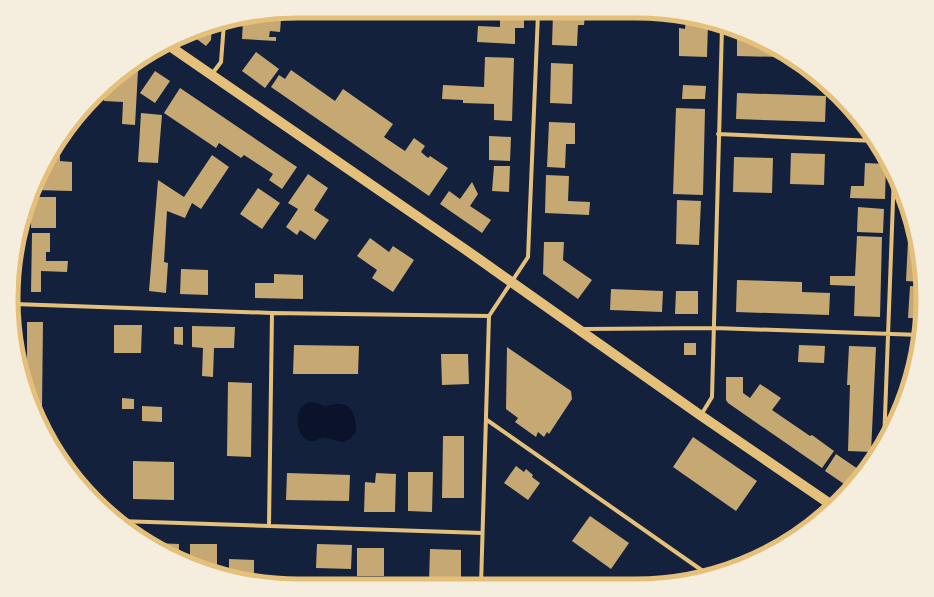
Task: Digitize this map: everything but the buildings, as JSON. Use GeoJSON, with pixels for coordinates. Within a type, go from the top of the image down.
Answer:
{"type":"FeatureCollection","features":[{"type":"Feature","properties":{"kind":"main road"},"geometry":{"type":"LineString","coordinates":[[172,48],[466,250],[700,415],[828,502]]}},
{"type":"Feature","properties":{"kind":"street"},"geometry":{"type":"LineString","coordinates":[[481,579],[489,316],[528,257],[538,18]]}},
{"type":"Feature","properties":{"kind":"street"},"geometry":{"type":"LineString","coordinates":[[212,76],[221,62],[224,29]]}},
{"type":"Feature","properties":{"kind":"street"},"geometry":{"type":"LineString","coordinates":[[700,415],[712,397],[722,32]]}},
{"type":"Feature","properties":{"kind":"street"},"geometry":{"type":"LineString","coordinates":[[718,134],[867,141]]}},
{"type":"Feature","properties":{"kind":"street"},"geometry":{"type":"LineString","coordinates":[[885,427],[894,188]]}},
{"type":"Feature","properties":{"kind":"street"},"geometry":{"type":"LineString","coordinates":[[18,304],[272,312],[489,316]]}},
{"type":"Feature","properties":{"kind":"street"},"geometry":{"type":"LineString","coordinates":[[269,525],[272,312]]}},
{"type":"Feature","properties":{"kind":"street"},"geometry":{"type":"LineString","coordinates":[[578,329],[714,328],[914,335]]}},
{"type":"Feature","properties":{"kind":"street"},"geometry":{"type":"LineString","coordinates":[[487,420],[702,571]]}},
{"type":"Feature","properties":{"kind":"street"},"geometry":{"type":"LineString","coordinates":[[128,521],[482,533]]}},
{"type":"Feature","properties":{"kind":"water"},"geometry":{"type":"Polygon","coordinates":[[[310,402],[325,406],[337,404],[346,405],[354,414],[356,432],[351,438],[343,442],[324,438],[314,441],[306,439],[302,436],[298,426],[298,415],[303,406],[310,402]]]}}]}
